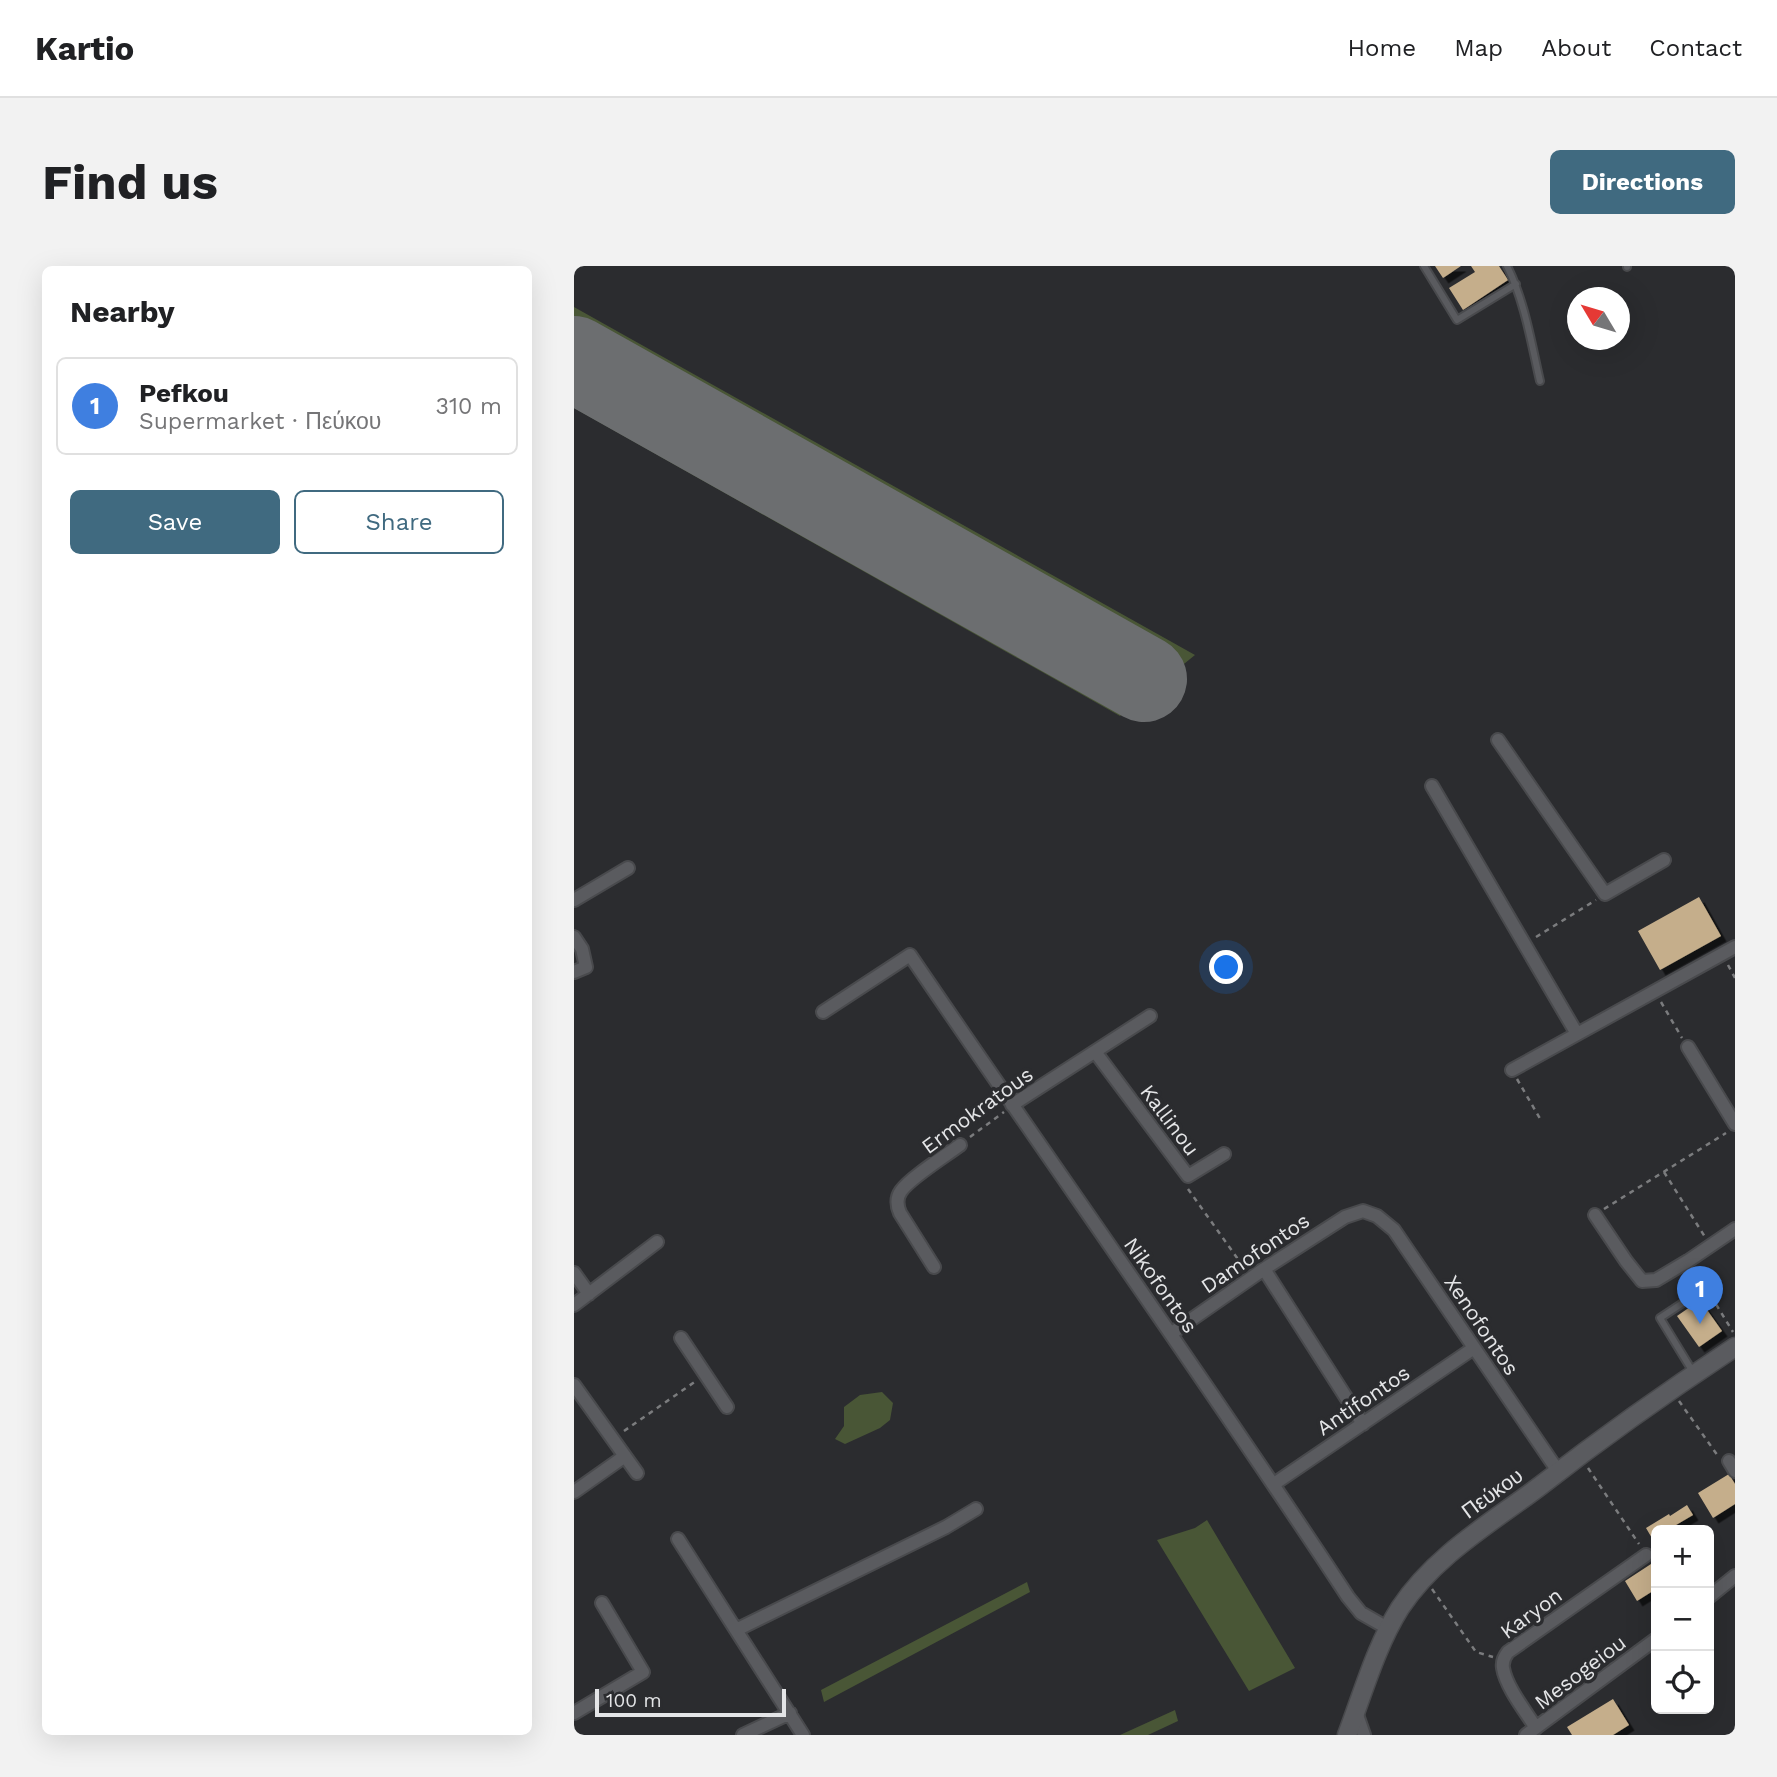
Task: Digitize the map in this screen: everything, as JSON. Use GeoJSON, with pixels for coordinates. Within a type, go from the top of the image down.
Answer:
{"type":"FeatureCollection","features":[{"type":"Feature","properties":{"kind":"main road","name":"Πεύκου"},"geometry":{"type":"LineString","coordinates":[[1347,1735],[1389,1629],[1400,1608],[1424,1577],[1449,1553],[1558,1471],[1735,1347]]}},
{"type":"Feature","properties":{"kind":"street"},"geometry":{"type":"LineString","coordinates":[[1498,740],[1605,894],[1664,860]]}},
{"type":"Feature","properties":{"kind":"street"},"geometry":{"type":"LineString","coordinates":[[1432,786],[1577,1034]]}},
{"type":"Feature","properties":{"kind":"street"},"geometry":{"type":"LineString","coordinates":[[574,900],[628,868]]}},
{"type":"Feature","properties":{"kind":"street"},"geometry":{"type":"LineString","coordinates":[[574,937],[582,949],[586,967],[574,972]]}},
{"type":"Feature","properties":{"kind":"street"},"geometry":{"type":"LineString","coordinates":[[1513,1070],[1735,947]]}},
{"type":"Feature","properties":{"kind":"street","name":"Nikofontos"},"geometry":{"type":"LineString","coordinates":[[823,1012],[910,955],[1172,1333],[1348,1597],[1361,1613],[1389,1629]]}},
{"type":"Feature","properties":{"kind":"street","name":"Ermokratous"},"geometry":{"type":"LineString","coordinates":[[1012,1105],[1150,1016]]}},
{"type":"Feature","properties":{"kind":"street"},"geometry":{"type":"LineString","coordinates":[[1688,1047],[1735,1126]]}},
{"type":"Feature","properties":{"kind":"street","name":"Kallinou"},"geometry":{"type":"LineString","coordinates":[[1096,1052],[1188,1176],[1224,1154]]}},
{"type":"Feature","properties":{"kind":"street","name":"Ermokratous"},"geometry":{"type":"LineString","coordinates":[[934,1268],[900,1213],[897,1206],[898,1197],[908,1184],[960,1145]]}},
{"type":"Feature","properties":{"kind":"street","name":"Damofontos"},"geometry":{"type":"LineString","coordinates":[[1172,1333],[1345,1216],[1363,1211]]}},
{"type":"Feature","properties":{"kind":"street","name":"Xenofontos"},"geometry":{"type":"LineString","coordinates":[[1363,1211],[1377,1216],[1394,1230],[1558,1471]]}},
{"type":"Feature","properties":{"kind":"street"},"geometry":{"type":"LineString","coordinates":[[1595,1215],[1642,1281],[1656,1280],[1735,1229]]}},
{"type":"Feature","properties":{"kind":"street"},"geometry":{"type":"LineString","coordinates":[[574,1306],[657,1242]]}},
{"type":"Feature","properties":{"kind":"street"},"geometry":{"type":"LineString","coordinates":[[1264,1269],[1363,1424]]}},
{"type":"Feature","properties":{"kind":"street"},"geometry":{"type":"LineString","coordinates":[[574,1273],[589,1294]]}},
{"type":"Feature","properties":{"kind":"street"},"geometry":{"type":"LineString","coordinates":[[681,1338],[727,1408]]}},
{"type":"Feature","properties":{"kind":"street","name":"Antifontos"},"geometry":{"type":"LineString","coordinates":[[1274,1484],[1474,1349]]}},
{"type":"Feature","properties":{"kind":"street"},"geometry":{"type":"LineString","coordinates":[[574,1385],[637,1473]]}},
{"type":"Feature","properties":{"kind":"street"},"geometry":{"type":"LineString","coordinates":[[574,1492],[625,1456]]}},
{"type":"Feature","properties":{"kind":"street"},"geometry":{"type":"LineString","coordinates":[[736,1630],[946,1527],[976,1509]]}},
{"type":"Feature","properties":{"kind":"street"},"geometry":{"type":"LineString","coordinates":[[678,1539],[803,1735]]}},
{"type":"Feature","properties":{"kind":"street","name":"Karyon"},"geometry":{"type":"LineString","coordinates":[[1531,1732],[1503,1669],[1503,1659],[1507,1652],[1646,1555]]}},
{"type":"Feature","properties":{"kind":"street"},"geometry":{"type":"LineString","coordinates":[[1714,1593],[1735,1576]]}},
{"type":"Feature","properties":{"kind":"street"},"geometry":{"type":"LineString","coordinates":[[574,1713],[643,1672],[602,1603]]}},
{"type":"Feature","properties":{"kind":"street","name":"Mesogeiou"},"geometry":{"type":"LineString","coordinates":[[1531,1732],[1651,1643]]}},
{"type":"Feature","properties":{"kind":"street"},"geometry":{"type":"LineString","coordinates":[[1356,1712],[1364,1735]]}},
{"type":"Feature","properties":{"kind":"street"},"geometry":{"type":"LineString","coordinates":[[743,1735],[790,1713]]}},
{"type":"Feature","properties":{"kind":"lane"},"geometry":{"type":"LineString","coordinates":[[1424,266],[1457,320],[1516,284]]}},
{"type":"Feature","properties":{"kind":"lane"},"geometry":{"type":"LineString","coordinates":[[1507,266],[1525,312],[1540,381]]}},
{"type":"Feature","properties":{"kind":"lane"},"geometry":{"type":"LineString","coordinates":[[1694,1374],[1660,1318],[1707,1287]]}},
{"type":"Feature","properties":{"kind":"path"},"geometry":{"type":"LineString","coordinates":[[1524,944],[1605,894]]}},
{"type":"Feature","properties":{"kind":"path"},"geometry":{"type":"LineString","coordinates":[[1723,955],[1735,978]]}},
{"type":"Feature","properties":{"kind":"path"},"geometry":{"type":"LineString","coordinates":[[1654,991],[1688,1047]]}},
{"type":"Feature","properties":{"kind":"path"},"geometry":{"type":"LineString","coordinates":[[1513,1070],[1542,1122]]}},
{"type":"Feature","properties":{"kind":"path","name":"Ermokratous"},"geometry":{"type":"LineString","coordinates":[[960,1145],[1012,1105]]}},
{"type":"Feature","properties":{"kind":"path"},"geometry":{"type":"LineString","coordinates":[[1595,1215],[1735,1126]]}},
{"type":"Feature","properties":{"kind":"path"},"geometry":{"type":"LineString","coordinates":[[1664,1172],[1710,1246]]}},
{"type":"Feature","properties":{"kind":"path"},"geometry":{"type":"LineString","coordinates":[[1188,1176],[1187,1188],[1251,1278]]}},
{"type":"Feature","properties":{"kind":"path"},"geometry":{"type":"LineString","coordinates":[[1688,1261],[1735,1335]]}},
{"type":"Feature","properties":{"kind":"path"},"geometry":{"type":"LineString","coordinates":[[612,1439],[705,1374]]}},
{"type":"Feature","properties":{"kind":"path"},"geometry":{"type":"LineString","coordinates":[[1671,1390],[1717,1455],[1732,1466]]}},
{"type":"Feature","properties":{"kind":"path"},"geometry":{"type":"LineString","coordinates":[[1580,1455],[1646,1555]]}},
{"type":"Feature","properties":{"kind":"path"},"geometry":{"type":"LineString","coordinates":[[1424,1577],[1476,1652],[1503,1659]]}},
{"type":"Feature","properties":{"kind":"green space"},"geometry":{"type":"Polygon","coordinates":[[[574,307],[1195,655],[1120,716],[574,408],[574,382],[1135,698],[1172,667],[574,332],[574,307]]]}},
{"type":"Feature","properties":{"kind":"green space"},"geometry":{"type":"Polygon","coordinates":[[[882,1392],[893,1403],[890,1420],[880,1428],[845,1444],[835,1439],[844,1426],[844,1407],[860,1395],[882,1392]]]}},
{"type":"Feature","properties":{"kind":"green space"},"geometry":{"type":"Polygon","coordinates":[[[1207,1520],[1295,1668],[1249,1691],[1157,1540],[1195,1528],[1207,1520]]]}},
{"type":"Feature","properties":{"kind":"green space"},"geometry":{"type":"Polygon","coordinates":[[[1027,1582],[1030,1592],[824,1702],[821,1690],[1027,1582]]]}},
{"type":"Feature","properties":{"kind":"green space"},"geometry":{"type":"Polygon","coordinates":[[[1175,1710],[1178,1721],[1148,1735],[1120,1735],[1175,1710]]]}},
{"type":"Feature","properties":{"kind":"building"},"geometry":{"type":"Polygon","coordinates":[[[1435,266],[1461,266],[1443,278],[1435,266]]]}},
{"type":"Feature","properties":{"kind":"building"},"geometry":{"type":"Polygon","coordinates":[[[1471,266],[1499,266],[1508,280],[1463,310],[1449,288],[1475,272],[1471,266]]]}},
{"type":"Feature","properties":{"kind":"building"},"geometry":{"type":"Polygon","coordinates":[[[1699,897],[1721,936],[1660,970],[1638,931],[1699,897]]]}},
{"type":"Feature","properties":{"kind":"building"},"geometry":{"type":"Polygon","coordinates":[[[1700,1300],[1722,1331],[1699,1347],[1677,1316],[1700,1300]]]}},
{"type":"Feature","properties":{"kind":"building"},"geometry":{"type":"Polygon","coordinates":[[[1729,1474],[1735,1484],[1735,1504],[1713,1518],[1698,1493],[1729,1474]]]}},
{"type":"Feature","properties":{"kind":"building"},"geometry":{"type":"Polygon","coordinates":[[[1687,1505],[1693,1515],[1676,1525],[1651,1525],[1651,1536],[1646,1528],[1669,1514],[1670,1516],[1687,1505]]]}},
{"type":"Feature","properties":{"kind":"building"},"geometry":{"type":"Polygon","coordinates":[[[1651,1564],[1651,1592],[1637,1601],[1625,1581],[1651,1564]]]}},
{"type":"Feature","properties":{"kind":"building"},"geometry":{"type":"Polygon","coordinates":[[[1613,1699],[1629,1725],[1613,1735],[1572,1735],[1567,1727],[1613,1699]]]}},
{"type":"Feature","properties":{"kind":"runway"},"geometry":{"type":"LineString","coordinates":[[574,359],[1144,679]]}},
{"type":"Feature","properties":{"kind":"place","name":"Pefkou"},"geometry":{"type":"Point","coordinates":[1700,1324]}}]}
